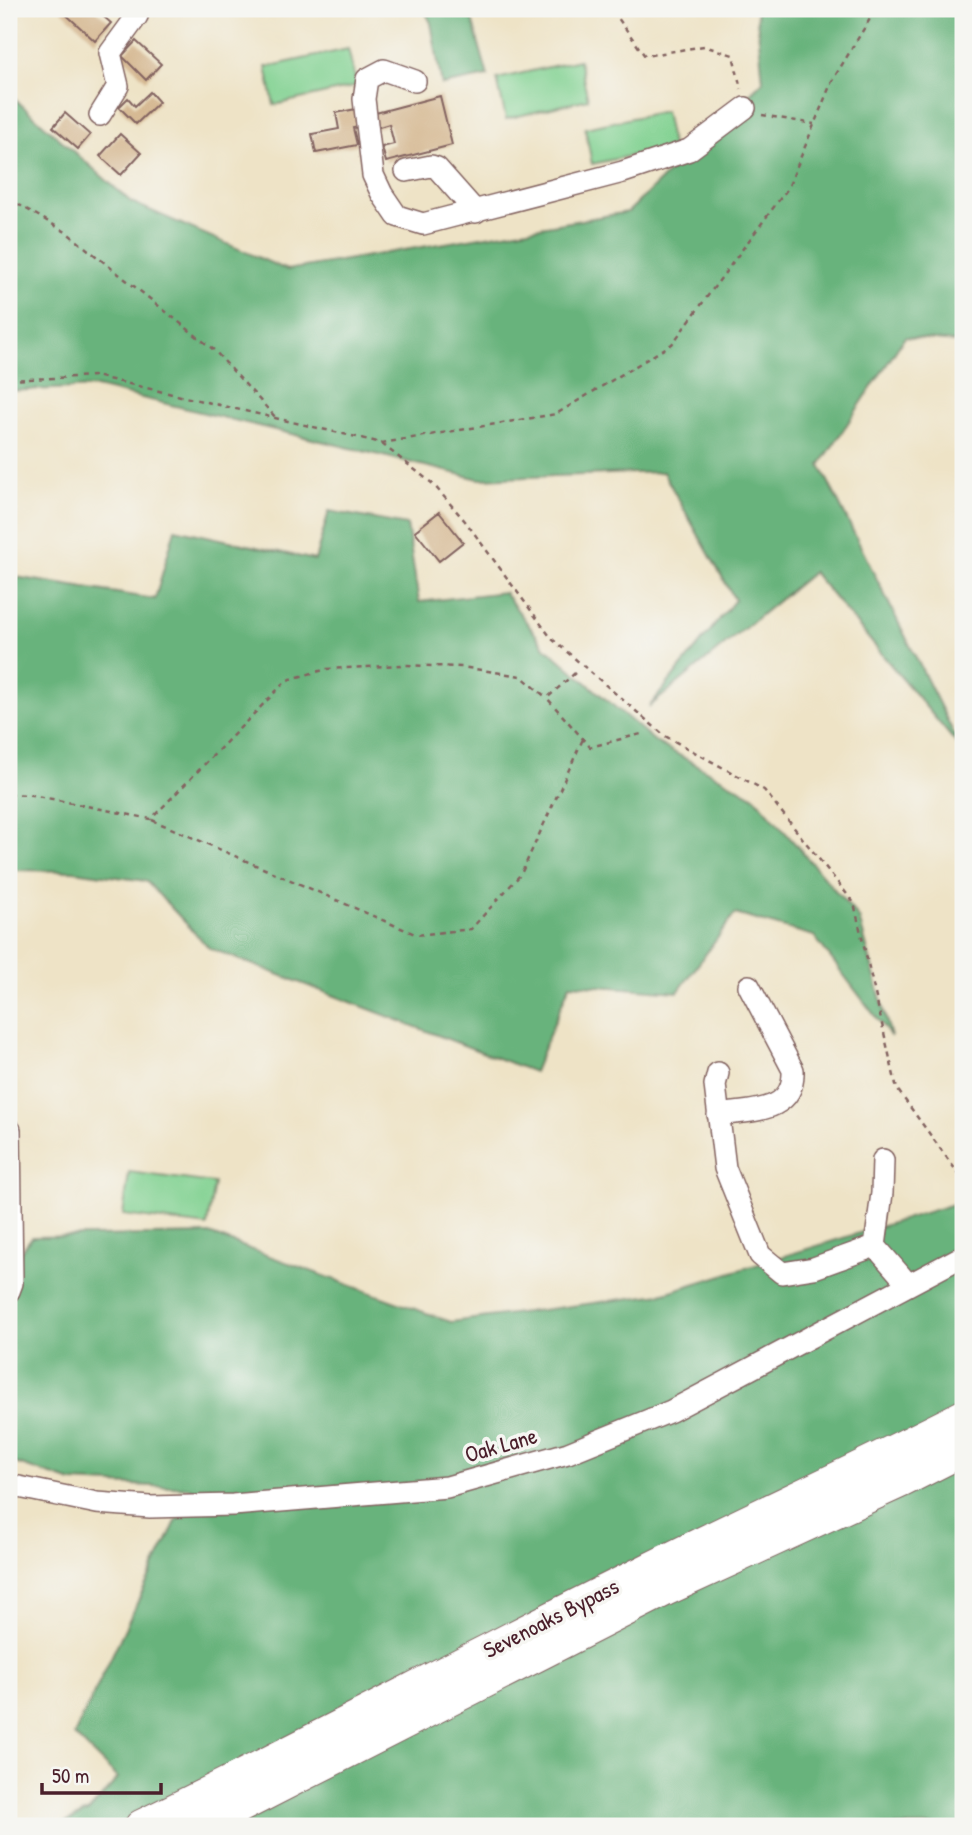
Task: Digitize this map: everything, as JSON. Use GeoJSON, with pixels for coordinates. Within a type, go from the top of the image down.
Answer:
{"type":"FeatureCollection","features":[{"type":"Feature","properties":{"kind":"highway","name":"Sevenoaks Bypass"},"geometry":{"type":"LineString","coordinates":[[141,1826],[646,1570],[963,1416]]}},
{"type":"Feature","properties":{"kind":"highway","name":"Sevenoaks Bypass"},"geometry":{"type":"LineString","coordinates":[[202,1826],[665,1590],[902,1481],[963,1450]]}},
{"type":"Feature","properties":{"kind":"street"},"geometry":{"type":"LineString","coordinates":[[100,115],[118,86],[110,54],[137,16],[133,9]]}},
{"type":"Feature","properties":{"kind":"street"},"geometry":{"type":"LineString","coordinates":[[415,81],[384,70],[367,79],[364,99],[373,175],[382,194],[397,216],[424,224],[622,172],[689,150],[745,108]]}},
{"type":"Feature","properties":{"kind":"street"},"geometry":{"type":"LineString","coordinates":[[406,171],[430,166],[438,168],[476,212]]}},
{"type":"Feature","properties":{"kind":"street"},"geometry":{"type":"LineString","coordinates":[[718,1115],[772,1107],[782,1101],[794,1083],[793,1070],[749,986]]}},
{"type":"Feature","properties":{"kind":"street"},"geometry":{"type":"LineString","coordinates":[[719,1073],[715,1085],[725,1168],[760,1255],[782,1273],[814,1268],[875,1247]]}},
{"type":"Feature","properties":{"kind":"street"},"geometry":{"type":"LineString","coordinates":[[9,1291],[12,1283],[10,1130]]}},
{"type":"Feature","properties":{"kind":"street"},"geometry":{"type":"LineString","coordinates":[[883,1160],[875,1247],[908,1284]]}},
{"type":"Feature","properties":{"kind":"street","name":"Oak Lane"},"geometry":{"type":"LineString","coordinates":[[9,1485],[97,1503],[150,1507],[233,1505],[447,1487],[568,1453],[671,1410],[963,1256]]}},
{"type":"Feature","properties":{"kind":"path"},"geometry":{"type":"LineString","coordinates":[[9,380],[95,376],[382,443],[556,414],[672,344],[788,188],[832,81],[876,9]]}},
{"type":"Feature","properties":{"kind":"path"},"geometry":{"type":"LineString","coordinates":[[613,11],[645,57],[705,46],[733,55],[745,108],[769,118],[814,124]]}},
{"type":"Feature","properties":{"kind":"path"},"geometry":{"type":"LineString","coordinates":[[9,199],[66,232],[214,350],[277,419]]}},
{"type":"Feature","properties":{"kind":"path"},"geometry":{"type":"LineString","coordinates":[[382,443],[433,484],[465,520],[552,639],[665,736],[764,790],[773,800],[854,903],[897,1088],[963,1180]]}},
{"type":"Feature","properties":{"kind":"path"},"geometry":{"type":"LineString","coordinates":[[151,819],[287,680],[327,669],[403,665],[462,667],[521,676],[547,698],[590,747],[645,733]]}},
{"type":"Feature","properties":{"kind":"path"},"geometry":{"type":"LineString","coordinates":[[547,698],[575,673]]}},
{"type":"Feature","properties":{"kind":"path"},"geometry":{"type":"LineString","coordinates":[[9,794],[32,795],[151,819],[416,935],[471,929],[521,874],[583,739]]}},
{"type":"Feature","properties":{"kind":"green space"},"geometry":{"type":"Polygon","coordinates":[[[424,9],[469,9],[488,76],[442,85],[431,23],[424,9]]]}},
{"type":"Feature","properties":{"kind":"green space"},"geometry":{"type":"Polygon","coordinates":[[[756,9],[963,9],[963,343],[905,337],[820,465],[962,750],[813,572],[649,707],[735,600],[663,472],[479,479],[96,387],[9,391],[9,94],[131,202],[287,270],[628,212],[763,81],[756,9]]]}},
{"type":"Feature","properties":{"kind":"green space"},"geometry":{"type":"Polygon","coordinates":[[[348,49],[357,86],[274,105],[266,67],[348,49]]]}},
{"type":"Feature","properties":{"kind":"green space"},"geometry":{"type":"Polygon","coordinates":[[[579,60],[588,99],[506,119],[497,79],[579,60]]]}},
{"type":"Feature","properties":{"kind":"green space"},"geometry":{"type":"Polygon","coordinates":[[[665,111],[672,147],[592,164],[585,128],[665,111]]]}},
{"type":"Feature","properties":{"kind":"green space"},"geometry":{"type":"Polygon","coordinates":[[[329,511],[407,525],[419,602],[504,592],[545,647],[657,743],[755,797],[859,918],[891,1037],[814,936],[735,914],[678,992],[570,984],[534,1072],[209,948],[146,881],[74,871],[9,870],[9,576],[155,599],[175,529],[315,560],[329,511]]]}},
{"type":"Feature","properties":{"kind":"green space"},"geometry":{"type":"Polygon","coordinates":[[[129,1172],[214,1183],[207,1226],[123,1215],[129,1172]]]}},
{"type":"Feature","properties":{"kind":"green space"},"geometry":{"type":"Polygon","coordinates":[[[963,1201],[963,1826],[59,1826],[89,1811],[118,1778],[74,1735],[192,1488],[72,1482],[9,1461],[9,1267],[32,1237],[209,1234],[451,1322],[661,1294],[963,1201]]]}},
{"type":"Feature","properties":{"kind":"building"},"geometry":{"type":"Polygon","coordinates":[[[60,9],[95,9],[111,23],[95,41],[60,9]]]}},
{"type":"Feature","properties":{"kind":"building"},"geometry":{"type":"Polygon","coordinates":[[[136,41],[161,64],[146,80],[122,56],[136,41]]]}},
{"type":"Feature","properties":{"kind":"building"},"geometry":{"type":"Polygon","coordinates":[[[150,92],[159,102],[136,124],[119,107],[128,98],[135,106],[150,92]]]}},
{"type":"Feature","properties":{"kind":"building"},"geometry":{"type":"Polygon","coordinates":[[[440,96],[452,145],[386,162],[382,147],[394,144],[389,124],[376,128],[372,114],[440,96]]]}},
{"type":"Feature","properties":{"kind":"building"},"geometry":{"type":"Polygon","coordinates":[[[361,108],[365,126],[353,128],[357,145],[316,153],[312,134],[339,129],[336,113],[361,108]]]}},
{"type":"Feature","properties":{"kind":"building"},"geometry":{"type":"Polygon","coordinates":[[[65,113],[90,135],[78,149],[53,127],[65,113]]]}},
{"type":"Feature","properties":{"kind":"building"},"geometry":{"type":"Polygon","coordinates":[[[120,134],[141,153],[121,175],[100,156],[120,134]]]}},
{"type":"Feature","properties":{"kind":"building"},"geometry":{"type":"Polygon","coordinates":[[[439,512],[463,542],[439,561],[415,531],[439,512]]]}}]}
